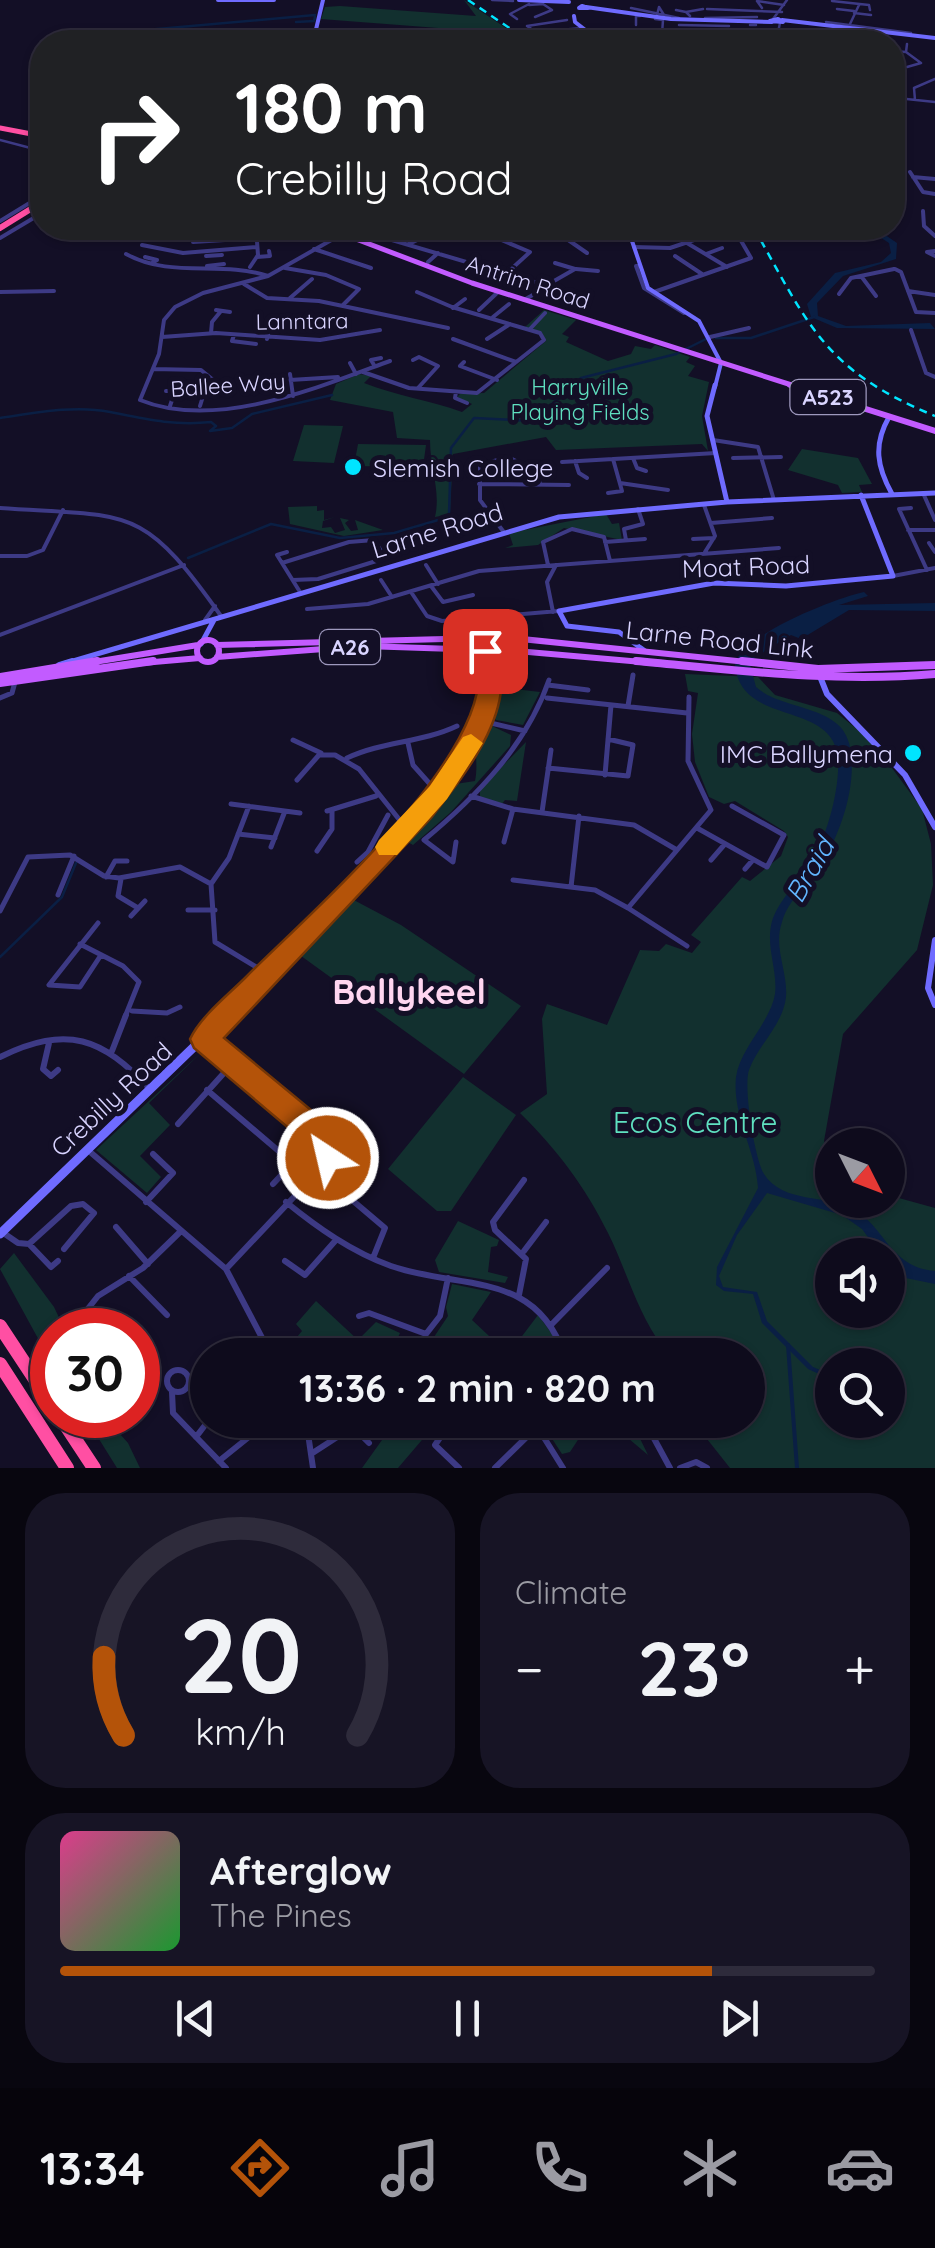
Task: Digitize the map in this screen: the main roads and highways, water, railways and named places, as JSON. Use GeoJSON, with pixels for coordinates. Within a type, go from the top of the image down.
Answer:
{"type":"FeatureCollection","features":[{"type":"Feature","properties":{"kind":"highway"},"geometry":{"type":"LineString","coordinates":[[0,126],[30,132]]}},
{"type":"Feature","properties":{"kind":"highway"},"geometry":{"type":"LineString","coordinates":[[0,224],[30,205]]}},
{"type":"Feature","properties":{"kind":"highway"},"geometry":{"type":"LineString","coordinates":[[0,1326],[30,1372]]}},
{"type":"Feature","properties":{"kind":"highway"},"geometry":{"type":"LineString","coordinates":[[0,1364],[67,1468]]}},
{"type":"Feature","properties":{"kind":"highway"},"geometry":{"type":"LineString","coordinates":[[74,1438],[94,1468]]}},
{"type":"Feature","properties":{"kind":"main road","name":"Antrim Road"},"geometry":{"type":"LineString","coordinates":[[358,240],[721,367],[731,366],[935,431]]}},
{"type":"Feature","properties":{"kind":"main road","name":"A26"},"geometry":{"type":"LineString","coordinates":[[15,677],[46,668],[200,644],[502,637]]}},
{"type":"Feature","properties":{"kind":"main road"},"geometry":{"type":"LineString","coordinates":[[502,637],[506,642],[502,651]]}},
{"type":"Feature","properties":{"kind":"main road","name":"Larne Road Link"},"geometry":{"type":"LineString","coordinates":[[502,637],[729,665]]}},
{"type":"Feature","properties":{"kind":"main road"},"geometry":{"type":"LineString","coordinates":[[484,638],[484,651]]}},
{"type":"Feature","properties":{"kind":"main road"},"geometry":{"type":"LineString","coordinates":[[200,644],[200,658]]}},
{"type":"Feature","properties":{"kind":"main road"},"geometry":{"type":"LineString","coordinates":[[216,644],[217,657]]}},
{"type":"Feature","properties":{"kind":"main road","name":"A26"},"geometry":{"type":"LineString","coordinates":[[0,680],[143,662],[364,646],[502,651]]}},
{"type":"Feature","properties":{"kind":"main road","name":"Larne Road Link"},"geometry":{"type":"LineString","coordinates":[[502,651],[729,665],[820,678],[935,674]]}},
{"type":"Feature","properties":{"kind":"main road","name":"Larne Road Link"},"geometry":{"type":"LineString","coordinates":[[820,678],[935,665]]}},
{"type":"Feature","properties":{"kind":"water"},"geometry":{"type":"Polygon","coordinates":[[[884,240],[897,243],[896,259],[843,276],[817,303],[818,316],[846,326],[930,323],[935,329],[837,328],[811,317],[807,304],[835,273],[881,262],[891,253],[884,240]]]}},
{"type":"Feature","properties":{"kind":"water","name":"Braid"},"geometry":{"type":"Polygon","coordinates":[[[864,592],[868,596],[839,605],[935,603],[935,611],[849,610],[801,639],[791,635],[749,661],[756,687],[834,721],[849,743],[851,758],[850,790],[835,839],[782,922],[779,941],[785,978],[784,1007],[749,1070],[748,1079],[754,1139],[764,1174],[782,1190],[815,1198],[815,1207],[767,1193],[737,1235],[719,1276],[723,1287],[757,1292],[767,1321],[815,1372],[762,1323],[753,1294],[724,1291],[716,1285],[717,1267],[758,1188],[737,1105],[736,1077],[775,994],[770,947],[773,918],[820,844],[838,772],[833,740],[805,719],[753,697],[741,684],[735,664],[741,653],[771,630],[864,592]]]}},
{"type":"Feature","properties":{"kind":"water"},"geometry":{"type":"Polygon","coordinates":[[[846,1218],[866,1218],[884,1238],[869,1238],[846,1218]]]}},
{"type":"Feature","properties":{"kind":"water"},"geometry":{"type":"Polygon","coordinates":[[[905,1260],[935,1271],[935,1284],[905,1278],[905,1260]]]}},
{"type":"Feature","properties":{"kind":"waterway"},"geometry":{"type":"LineString","coordinates":[[146,30],[315,15]]}},
{"type":"Feature","properties":{"kind":"waterway"},"geometry":{"type":"LineString","coordinates":[[296,22],[314,21],[315,17]]}},
{"type":"Feature","properties":{"kind":"waterway"},"geometry":{"type":"LineString","coordinates":[[716,338],[751,338],[814,317]]}},
{"type":"Feature","properties":{"kind":"waterway"},"geometry":{"type":"LineString","coordinates":[[188,558],[271,524],[340,538],[394,533],[445,518],[449,515],[451,448],[474,418],[533,421],[581,378],[676,354],[708,338]]}},
{"type":"Feature","properties":{"kind":"waterway"},"geometry":{"type":"LineString","coordinates":[[0,418],[83,409],[172,422],[211,422],[216,426],[210,431],[232,428],[252,414],[332,395]]}},
{"type":"Feature","properties":{"kind":"waterway"},"geometry":{"type":"LineString","coordinates":[[0,957],[62,897],[76,863]]}},
{"type":"Feature","properties":{"kind":"waterway"},"geometry":{"type":"LineString","coordinates":[[788,1345],[797,1468]]}},
{"type":"Feature","properties":{"kind":"railway"},"geometry":{"type":"LineString","coordinates":[[468,0],[512,30]]}},
{"type":"Feature","properties":{"kind":"railway"},"geometry":{"type":"LineString","coordinates":[[761,240],[806,318],[843,362],[898,399],[935,416]]}},
{"type":"Feature","properties":{"kind":"place","name":"Slemish College"},"geometry":{"type":"Point","coordinates":[353,467]}},
{"type":"Feature","properties":{"kind":"place","name":"IMC Ballymena"},"geometry":{"type":"Point","coordinates":[913,753]}},
{"type":"Feature","properties":{"kind":"district","name":"Ballykeel"},"geometry":{"type":"Point","coordinates":[409,991]}},
{"type":"Feature","properties":{"kind":"park label","name":"Harryville Playing Fields"},"geometry":{"type":"Point","coordinates":[580,400]}},
{"type":"Feature","properties":{"kind":"park label","name":"Ecos Centre"},"geometry":{"type":"Point","coordinates":[695,1122]}}]}
